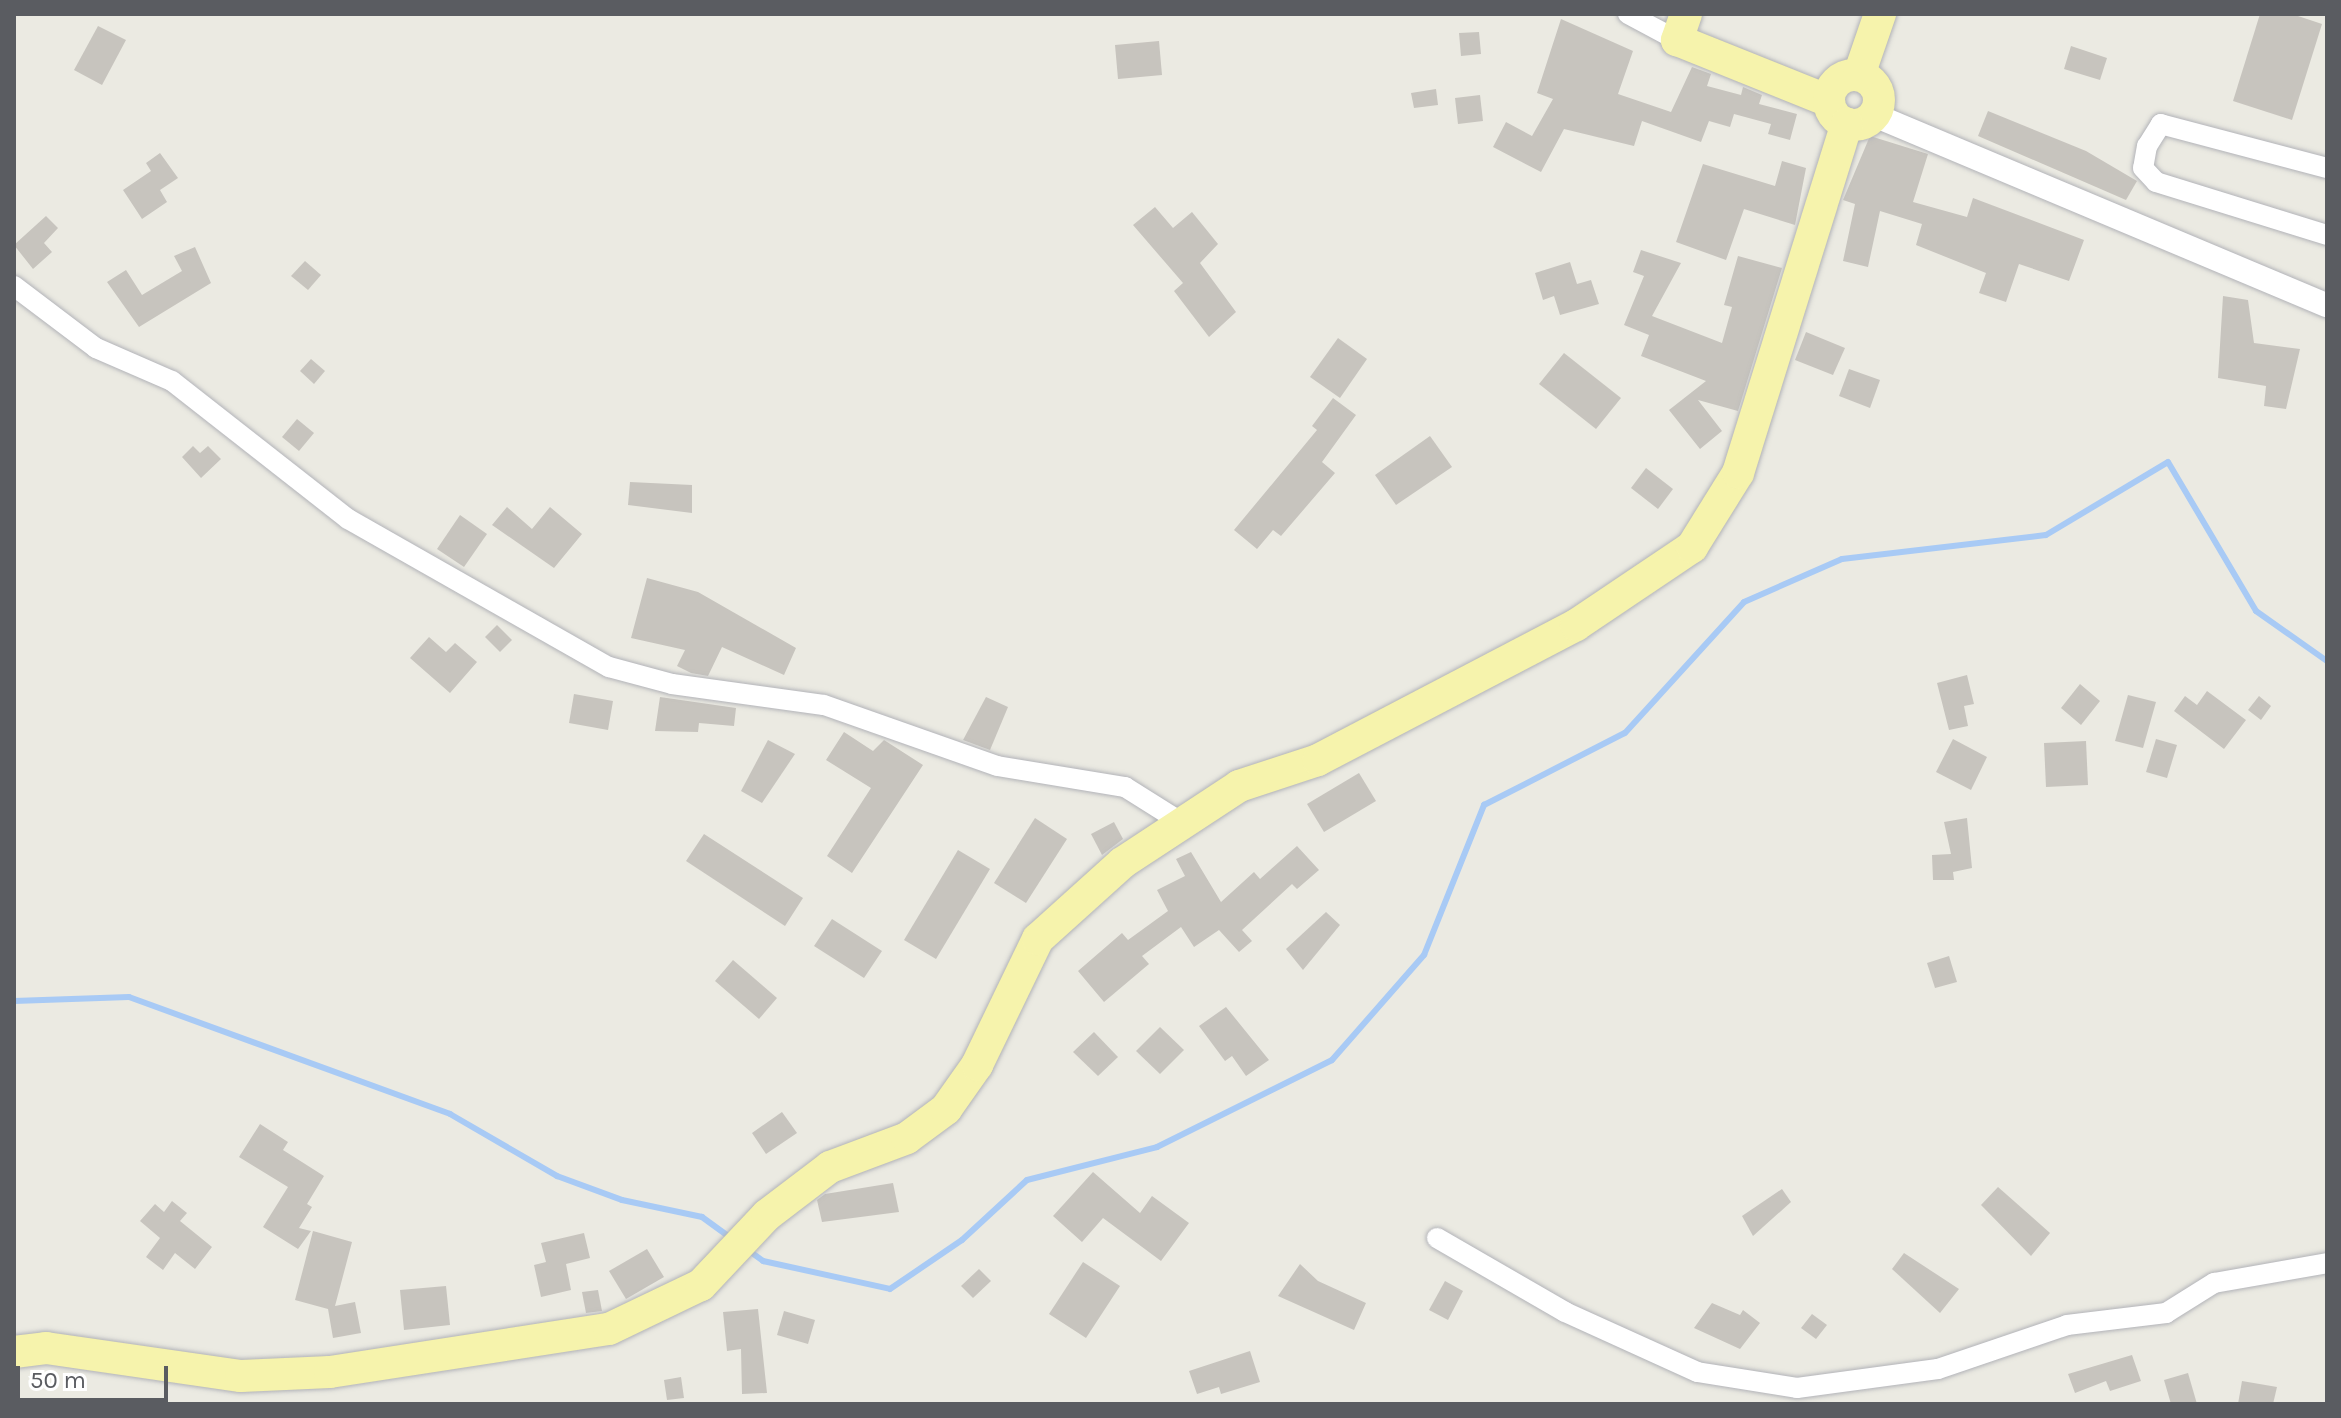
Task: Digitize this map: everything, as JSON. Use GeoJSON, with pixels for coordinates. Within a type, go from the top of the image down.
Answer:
{"type":"FeatureCollection","features":[{"type":"Feature","properties":{"kind":"main road"},"geometry":{"type":"LineString","coordinates":[[14,1352],[46,1348],[241,1376],[330,1372],[609,1329],[701,1285],[767,1215],[830,1167],[932,1122],[977,1065],[1048,927],[1122,863],[1239,786],[1318,760],[1576,625],[1692,547],[1738,473],[1850,113],[1876,86],[1859,75],[1880,14]]}},
{"type":"Feature","properties":{"kind":"main road"},"geometry":{"type":"LineString","coordinates":[[1682,27],[1850,113]]}},
{"type":"Feature","properties":{"kind":"street"},"geometry":{"type":"LineString","coordinates":[[1628,14],[1682,27]]}},
{"type":"Feature","properties":{"kind":"street"},"geometry":{"type":"LineString","coordinates":[[1850,113],[2327,305]]}},
{"type":"Feature","properties":{"kind":"street"},"geometry":{"type":"LineString","coordinates":[[2327,168],[2161,124],[2147,146],[2143,168],[2156,182],[2327,235]]}},
{"type":"Feature","properties":{"kind":"street"},"geometry":{"type":"LineString","coordinates":[[14,286],[96,348],[172,381],[348,519],[609,667],[672,684],[721,686],[824,705],[984,763],[1125,787],[1184,824]]}},
{"type":"Feature","properties":{"kind":"street"},"geometry":{"type":"LineString","coordinates":[[1437,1238],[1565,1312],[1697,1372],[1797,1388],[1938,1369],[2067,1325],[2166,1313],[2214,1283],[2327,1263]]}},
{"type":"Feature","properties":{"kind":"building"},"geometry":{"type":"Polygon","coordinates":[[[2260,14],[2292,14],[2322,24],[2292,120],[2233,101],[2260,14]]]}},
{"type":"Feature","properties":{"kind":"building"},"geometry":{"type":"Polygon","coordinates":[[[1561,19],[1633,51],[1618,94],[1671,112],[1692,67],[1711,74],[1707,86],[1741,95],[1743,87],[1762,95],[1759,104],[1797,114],[1790,140],[1768,134],[1771,124],[1734,114],[1730,127],[1709,121],[1701,142],[1642,121],[1634,146],[1564,129],[1541,172],[1493,147],[1506,122],[1532,136],[1553,99],[1537,93],[1561,19]]]}},
{"type":"Feature","properties":{"kind":"building"},"geometry":{"type":"Polygon","coordinates":[[[98,26],[126,40],[102,85],[74,70],[98,26]]]}},
{"type":"Feature","properties":{"kind":"building"},"geometry":{"type":"Polygon","coordinates":[[[1479,32],[1481,54],[1461,56],[1459,33],[1479,32]]]}},
{"type":"Feature","properties":{"kind":"building"},"geometry":{"type":"Polygon","coordinates":[[[1159,41],[1162,75],[1118,79],[1115,45],[1159,41]]]}},
{"type":"Feature","properties":{"kind":"building"},"geometry":{"type":"Polygon","coordinates":[[[2071,46],[2107,58],[2100,80],[2064,69],[2071,46]]]}},
{"type":"Feature","properties":{"kind":"building"},"geometry":{"type":"Polygon","coordinates":[[[1436,89],[1438,105],[1414,108],[1411,93],[1436,89]]]}},
{"type":"Feature","properties":{"kind":"building"},"geometry":{"type":"Polygon","coordinates":[[[1480,95],[1483,121],[1458,124],[1455,98],[1480,95]]]}},
{"type":"Feature","properties":{"kind":"building"},"geometry":{"type":"Polygon","coordinates":[[[1988,111],[2086,151],[2137,181],[2126,200],[1978,136],[1988,111]]]}},
{"type":"Feature","properties":{"kind":"building"},"geometry":{"type":"Polygon","coordinates":[[[1870,136],[1928,154],[1913,202],[1967,217],[1973,198],[2084,240],[2069,281],[2019,264],[2006,302],[1979,293],[1986,273],[1916,245],[1922,224],[1880,211],[1868,267],[1843,261],[1855,204],[1843,200],[1870,136]]]}},
{"type":"Feature","properties":{"kind":"building"},"geometry":{"type":"Polygon","coordinates":[[[160,153],[178,178],[160,190],[167,202],[142,219],[123,190],[151,171],[146,163],[160,153]]]}},
{"type":"Feature","properties":{"kind":"building"},"geometry":{"type":"Polygon","coordinates":[[[1782,161],[1806,168],[1795,225],[1744,209],[1726,260],[1676,242],[1703,164],[1775,186],[1782,161]]]}},
{"type":"Feature","properties":{"kind":"building"},"geometry":{"type":"Polygon","coordinates":[[[1155,207],[1173,228],[1192,212],[1218,244],[1200,263],[1236,312],[1209,337],[1174,291],[1183,283],[1133,225],[1155,207]]]}},
{"type":"Feature","properties":{"kind":"building"},"geometry":{"type":"Polygon","coordinates":[[[46,216],[58,228],[44,243],[52,252],[33,269],[14,245],[46,216]]]}},
{"type":"Feature","properties":{"kind":"building"},"geometry":{"type":"Polygon","coordinates":[[[195,247],[211,283],[139,327],[107,282],[126,270],[142,295],[182,271],[174,256],[195,247]]]}},
{"type":"Feature","properties":{"kind":"building"},"geometry":{"type":"Polygon","coordinates":[[[1641,250],[1681,263],[1652,316],[1722,343],[1732,307],[1724,305],[1738,256],[1782,268],[1738,411],[1698,400],[1722,431],[1700,449],[1669,410],[1706,381],[1641,356],[1649,335],[1624,325],[1644,276],[1633,272],[1641,250]]]}},
{"type":"Feature","properties":{"kind":"building"},"geometry":{"type":"Polygon","coordinates":[[[305,261],[321,275],[308,290],[291,276],[305,261]]]}},
{"type":"Feature","properties":{"kind":"building"},"geometry":{"type":"Polygon","coordinates":[[[1570,262],[1577,284],[1591,280],[1599,304],[1560,315],[1554,296],[1543,300],[1535,273],[1570,262]]]}},
{"type":"Feature","properties":{"kind":"building"},"geometry":{"type":"Polygon","coordinates":[[[2223,296],[2248,300],[2254,343],[2300,349],[2286,409],[2264,406],[2266,386],[2218,378],[2223,296]]]}},
{"type":"Feature","properties":{"kind":"building"},"geometry":{"type":"Polygon","coordinates":[[[1806,332],[1845,348],[1833,375],[1795,360],[1806,332]]]}},
{"type":"Feature","properties":{"kind":"building"},"geometry":{"type":"Polygon","coordinates":[[[1338,338],[1367,359],[1340,398],[1310,377],[1338,338]]]}},
{"type":"Feature","properties":{"kind":"building"},"geometry":{"type":"Polygon","coordinates":[[[1564,353],[1621,398],[1596,429],[1539,384],[1564,353]]]}},
{"type":"Feature","properties":{"kind":"building"},"geometry":{"type":"Polygon","coordinates":[[[311,359],[325,371],[314,384],[300,371],[311,359]]]}},
{"type":"Feature","properties":{"kind":"building"},"geometry":{"type":"Polygon","coordinates":[[[1849,369],[1880,380],[1870,408],[1839,396],[1849,369]]]}},
{"type":"Feature","properties":{"kind":"building"},"geometry":{"type":"Polygon","coordinates":[[[1333,398],[1356,415],[1322,462],[1335,473],[1281,536],[1273,530],[1257,549],[1234,530],[1317,430],[1312,426],[1333,398]]]}},
{"type":"Feature","properties":{"kind":"building"},"geometry":{"type":"Polygon","coordinates":[[[297,419],[314,433],[299,451],[282,437],[297,419]]]}},
{"type":"Feature","properties":{"kind":"building"},"geometry":{"type":"Polygon","coordinates":[[[1430,436],[1452,467],[1396,505],[1375,475],[1430,436]]]}},
{"type":"Feature","properties":{"kind":"building"},"geometry":{"type":"Polygon","coordinates":[[[193,446],[200,453],[208,446],[221,459],[201,478],[182,457],[193,446]]]}},
{"type":"Feature","properties":{"kind":"building"},"geometry":{"type":"Polygon","coordinates":[[[1646,468],[1673,489],[1658,509],[1631,488],[1646,468]]]}},
{"type":"Feature","properties":{"kind":"building"},"geometry":{"type":"Polygon","coordinates":[[[630,482],[692,485],[692,513],[628,505],[630,482]]]}},
{"type":"Feature","properties":{"kind":"building"},"geometry":{"type":"Polygon","coordinates":[[[507,507],[532,529],[550,507],[582,534],[554,568],[492,525],[507,507]]]}},
{"type":"Feature","properties":{"kind":"building"},"geometry":{"type":"Polygon","coordinates":[[[460,515],[487,534],[464,567],[437,549],[460,515]]]}},
{"type":"Feature","properties":{"kind":"building"},"geometry":{"type":"Polygon","coordinates":[[[647,578],[698,592],[796,648],[784,675],[722,647],[708,676],[691,673],[677,666],[685,650],[631,638],[647,578]]]}},
{"type":"Feature","properties":{"kind":"building"},"geometry":{"type":"Polygon","coordinates":[[[497,625],[512,640],[500,652],[485,637],[497,625]]]}},
{"type":"Feature","properties":{"kind":"building"},"geometry":{"type":"Polygon","coordinates":[[[429,637],[446,652],[455,643],[477,662],[450,693],[410,658],[429,637]]]}},
{"type":"Feature","properties":{"kind":"building"},"geometry":{"type":"Polygon","coordinates":[[[1967,675],[1974,704],[1964,706],[1968,726],[1949,730],[1937,683],[1967,675]]]}},
{"type":"Feature","properties":{"kind":"building"},"geometry":{"type":"Polygon","coordinates":[[[2080,684],[2100,701],[2081,725],[2061,708],[2080,684]]]}},
{"type":"Feature","properties":{"kind":"building"},"geometry":{"type":"Polygon","coordinates":[[[2207,691],[2246,720],[2224,749],[2174,711],[2185,696],[2197,705],[2207,691]]]}},
{"type":"Feature","properties":{"kind":"building"},"geometry":{"type":"Polygon","coordinates":[[[574,694],[613,701],[608,730],[569,723],[574,694]]]}},
{"type":"Feature","properties":{"kind":"building"},"geometry":{"type":"Polygon","coordinates":[[[2128,695],[2156,702],[2143,748],[2115,741],[2128,695]]]}},
{"type":"Feature","properties":{"kind":"building"},"geometry":{"type":"Polygon","coordinates":[[[2259,696],[2271,706],[2261,720],[2248,710],[2259,696]]]}},
{"type":"Feature","properties":{"kind":"building"},"geometry":{"type":"Polygon","coordinates":[[[660,697],[736,708],[734,726],[699,723],[698,732],[655,731],[660,697]]]}},
{"type":"Feature","properties":{"kind":"building"},"geometry":{"type":"Polygon","coordinates":[[[986,697],[1008,707],[990,750],[963,740],[986,697]]]}},
{"type":"Feature","properties":{"kind":"building"},"geometry":{"type":"Polygon","coordinates":[[[844,732],[873,751],[884,740],[923,765],[852,873],[827,856],[871,788],[826,760],[844,732]]]}},
{"type":"Feature","properties":{"kind":"building"},"geometry":{"type":"Polygon","coordinates":[[[1953,739],[1987,757],[1971,790],[1936,772],[1953,739]]]}},
{"type":"Feature","properties":{"kind":"building"},"geometry":{"type":"Polygon","coordinates":[[[2156,739],[2177,745],[2167,778],[2146,772],[2156,739]]]}},
{"type":"Feature","properties":{"kind":"building"},"geometry":{"type":"Polygon","coordinates":[[[768,740],[795,754],[762,803],[741,791],[768,740]]]}},
{"type":"Feature","properties":{"kind":"building"},"geometry":{"type":"Polygon","coordinates":[[[2086,741],[2088,785],[2046,787],[2044,743],[2086,741]]]}},
{"type":"Feature","properties":{"kind":"building"},"geometry":{"type":"Polygon","coordinates":[[[1359,773],[1376,801],[1324,832],[1307,804],[1359,773]]]}},
{"type":"Feature","properties":{"kind":"building"},"geometry":{"type":"Polygon","coordinates":[[[1035,818],[1067,839],[1026,903],[994,883],[1035,818]]]}},
{"type":"Feature","properties":{"kind":"building"},"geometry":{"type":"Polygon","coordinates":[[[1967,818],[1972,868],[1953,872],[1954,880],[1933,880],[1932,855],[1951,854],[1944,822],[1967,818]]]}},
{"type":"Feature","properties":{"kind":"building"},"geometry":{"type":"Polygon","coordinates":[[[1114,822],[1123,839],[1102,855],[1091,834],[1114,822]]]}},
{"type":"Feature","properties":{"kind":"building"},"geometry":{"type":"Polygon","coordinates":[[[704,834],[803,898],[785,926],[686,861],[704,834]]]}},
{"type":"Feature","properties":{"kind":"building"},"geometry":{"type":"Polygon","coordinates":[[[1297,846],[1319,870],[1297,889],[1292,884],[1242,930],[1252,941],[1239,952],[1219,930],[1194,947],[1181,927],[1142,956],[1149,964],[1104,1002],[1078,971],[1122,933],[1128,940],[1168,911],[1157,890],[1185,876],[1176,859],[1191,852],[1221,902],[1254,872],[1260,879],[1297,846]]]}},
{"type":"Feature","properties":{"kind":"building"},"geometry":{"type":"Polygon","coordinates":[[[958,850],[990,869],[936,959],[904,940],[958,850]]]}},
{"type":"Feature","properties":{"kind":"building"},"geometry":{"type":"Polygon","coordinates":[[[1326,912],[1340,925],[1303,970],[1286,949],[1326,912]]]}},
{"type":"Feature","properties":{"kind":"building"},"geometry":{"type":"Polygon","coordinates":[[[832,919],[882,951],[864,978],[814,946],[832,919]]]}},
{"type":"Feature","properties":{"kind":"building"},"geometry":{"type":"Polygon","coordinates":[[[1949,956],[1957,982],[1935,988],[1927,963],[1949,956]]]}},
{"type":"Feature","properties":{"kind":"building"},"geometry":{"type":"Polygon","coordinates":[[[733,960],[777,998],[759,1019],[715,981],[733,960]]]}},
{"type":"Feature","properties":{"kind":"building"},"geometry":{"type":"Polygon","coordinates":[[[1226,1007],[1269,1060],[1246,1076],[1232,1056],[1225,1061],[1199,1026],[1226,1007]]]}},
{"type":"Feature","properties":{"kind":"building"},"geometry":{"type":"Polygon","coordinates":[[[1160,1027],[1184,1050],[1160,1074],[1136,1051],[1160,1027]]]}},
{"type":"Feature","properties":{"kind":"building"},"geometry":{"type":"Polygon","coordinates":[[[1094,1032],[1118,1057],[1098,1076],[1073,1052],[1094,1032]]]}},
{"type":"Feature","properties":{"kind":"building"},"geometry":{"type":"Polygon","coordinates":[[[782,1112],[797,1133],[766,1154],[752,1133],[782,1112]]]}},
{"type":"Feature","properties":{"kind":"building"},"geometry":{"type":"Polygon","coordinates":[[[260,1124],[288,1142],[283,1150],[324,1176],[307,1204],[312,1207],[299,1228],[311,1231],[298,1249],[263,1227],[288,1187],[239,1157],[260,1124]]]}},
{"type":"Feature","properties":{"kind":"building"},"geometry":{"type":"Polygon","coordinates":[[[1093,1172],[1140,1213],[1152,1196],[1189,1223],[1161,1261],[1103,1218],[1082,1242],[1053,1216],[1093,1172]]]}},
{"type":"Feature","properties":{"kind":"building"},"geometry":{"type":"Polygon","coordinates":[[[893,1183],[899,1212],[822,1222],[817,1200],[825,1194],[893,1183]]]}},
{"type":"Feature","properties":{"kind":"building"},"geometry":{"type":"Polygon","coordinates":[[[1998,1187],[2050,1233],[2031,1256],[1981,1205],[1998,1187]]]}},
{"type":"Feature","properties":{"kind":"building"},"geometry":{"type":"Polygon","coordinates":[[[1782,1189],[1791,1202],[1753,1236],[1742,1216],[1782,1189]]]}},
{"type":"Feature","properties":{"kind":"building"},"geometry":{"type":"Polygon","coordinates":[[[172,1201],[187,1213],[180,1221],[212,1247],[195,1269],[175,1253],[163,1270],[146,1257],[160,1238],[140,1221],[155,1204],[164,1212],[172,1201]]]}},
{"type":"Feature","properties":{"kind":"building"},"geometry":{"type":"Polygon","coordinates":[[[313,1231],[352,1242],[335,1306],[355,1302],[361,1333],[333,1338],[328,1309],[295,1300],[313,1231]]]}},
{"type":"Feature","properties":{"kind":"building"},"geometry":{"type":"Polygon","coordinates":[[[584,1233],[590,1258],[566,1264],[571,1290],[541,1297],[534,1265],[546,1262],[541,1243],[584,1233]]]}},
{"type":"Feature","properties":{"kind":"building"},"geometry":{"type":"Polygon","coordinates":[[[647,1249],[664,1277],[626,1299],[609,1271],[647,1249]]]}},
{"type":"Feature","properties":{"kind":"building"},"geometry":{"type":"Polygon","coordinates":[[[1904,1253],[1959,1289],[1940,1313],[1892,1269],[1904,1253]]]}},
{"type":"Feature","properties":{"kind":"building"},"geometry":{"type":"Polygon","coordinates":[[[1083,1262],[1120,1286],[1086,1338],[1049,1314],[1083,1262]]]}},
{"type":"Feature","properties":{"kind":"building"},"geometry":{"type":"Polygon","coordinates":[[[1300,1264],[1318,1281],[1366,1303],[1354,1330],[1278,1296],[1300,1264]]]}},
{"type":"Feature","properties":{"kind":"building"},"geometry":{"type":"Polygon","coordinates":[[[979,1269],[991,1281],[973,1298],[961,1286],[979,1269]]]}},
{"type":"Feature","properties":{"kind":"building"},"geometry":{"type":"Polygon","coordinates":[[[1445,1281],[1463,1291],[1448,1320],[1429,1310],[1445,1281]]]}},
{"type":"Feature","properties":{"kind":"building"},"geometry":{"type":"Polygon","coordinates":[[[446,1286],[450,1325],[404,1330],[400,1290],[446,1286]]]}},
{"type":"Feature","properties":{"kind":"building"},"geometry":{"type":"Polygon","coordinates":[[[598,1290],[602,1311],[586,1313],[582,1292],[598,1290]]]}},
{"type":"Feature","properties":{"kind":"building"},"geometry":{"type":"Polygon","coordinates":[[[1712,1303],[1740,1315],[1743,1310],[1760,1323],[1740,1349],[1694,1328],[1712,1303]]]}},
{"type":"Feature","properties":{"kind":"building"},"geometry":{"type":"Polygon","coordinates":[[[758,1309],[767,1393],[742,1394],[741,1349],[727,1351],[723,1312],[758,1309]]]}},
{"type":"Feature","properties":{"kind":"building"},"geometry":{"type":"Polygon","coordinates":[[[784,1311],[815,1320],[808,1344],[777,1335],[784,1311]]]}},
{"type":"Feature","properties":{"kind":"building"},"geometry":{"type":"Polygon","coordinates":[[[1812,1314],[1827,1325],[1816,1339],[1801,1328],[1812,1314]]]}},
{"type":"Feature","properties":{"kind":"building"},"geometry":{"type":"Polygon","coordinates":[[[1250,1351],[1260,1382],[1221,1394],[1219,1387],[1197,1394],[1189,1371],[1250,1351]]]}},
{"type":"Feature","properties":{"kind":"building"},"geometry":{"type":"Polygon","coordinates":[[[2132,1355],[2141,1381],[2110,1391],[2106,1381],[2075,1393],[2068,1374],[2132,1355]]]}},
{"type":"Feature","properties":{"kind":"building"},"geometry":{"type":"Polygon","coordinates":[[[2188,1373],[2197,1404],[2171,1404],[2164,1380],[2188,1373]]]}},
{"type":"Feature","properties":{"kind":"building"},"geometry":{"type":"Polygon","coordinates":[[[681,1377],[684,1398],[667,1400],[664,1380],[681,1377]]]}},
{"type":"Feature","properties":{"kind":"building"},"geometry":{"type":"Polygon","coordinates":[[[2242,1381],[2277,1387],[2273,1404],[2238,1404],[2242,1381]]]}},
{"type":"Feature","properties":{"kind":"waterway"},"geometry":{"type":"LineString","coordinates":[[748,1250],[763,1261],[890,1289],[962,1240],[1027,1180],[1157,1147],[1332,1060],[1424,955],[1484,805],[1625,733],[1744,602],[1842,559],[2046,535],[2168,462],[2256,611],[2327,661]]}},
{"type":"Feature","properties":{"kind":"waterway"},"geometry":{"type":"LineString","coordinates":[[14,1001],[129,997],[450,1114],[557,1176],[622,1200],[702,1217],[732,1239]]}}]}
